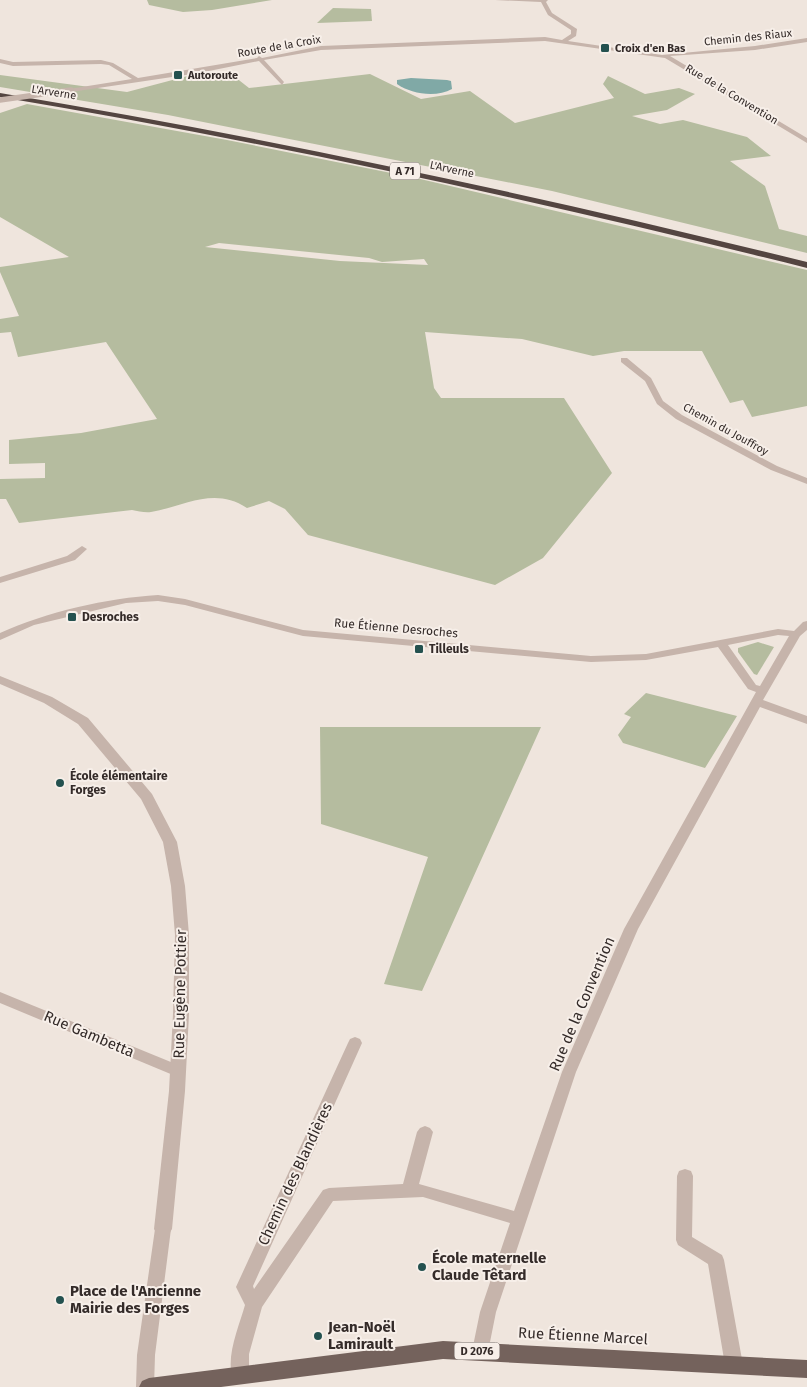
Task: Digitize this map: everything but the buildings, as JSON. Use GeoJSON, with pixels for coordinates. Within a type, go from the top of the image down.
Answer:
{"type":"FeatureCollection","features":[{"type":"Feature","properties":{"kind":"highway","name":"L'Arverne"},"geometry":{"type":"LineString","coordinates":[[0,91],[250,134],[399,164],[598,208],[807,259]]}},
{"type":"Feature","properties":{"kind":"highway","name":"L'Arverne"},"geometry":{"type":"LineString","coordinates":[[0,95],[174,125],[386,166],[591,212],[807,265]]}},
{"type":"Feature","properties":{"kind":"main road","name":"Rue Étienne Marcel"},"geometry":{"type":"LineString","coordinates":[[149,1387],[408,1353],[481,1351],[807,1369]]}},
{"type":"Feature","properties":{"kind":"street"},"geometry":{"type":"LineString","coordinates":[[497,0],[545,1],[550,14],[574,29],[574,35],[564,41]]}},
{"type":"Feature","properties":{"kind":"street","name":"Route de la Croix"},"geometry":{"type":"LineString","coordinates":[[0,100],[199,71],[259,58],[321,48],[523,39],[564,41]]}},
{"type":"Feature","properties":{"kind":"street","name":"Chemin des Riaux"},"geometry":{"type":"LineString","coordinates":[[661,56],[755,48],[807,40]]}},
{"type":"Feature","properties":{"kind":"street","name":"Rue de la Convention"},"geometry":{"type":"LineString","coordinates":[[564,41],[661,56],[674,60],[807,141]]}},
{"type":"Feature","properties":{"kind":"street"},"geometry":{"type":"LineString","coordinates":[[259,58],[282,83]]}},
{"type":"Feature","properties":{"kind":"street"},"geometry":{"type":"LineString","coordinates":[[0,61],[13,64],[102,62],[111,64],[137,80]]}},
{"type":"Feature","properties":{"kind":"street","name":"Chemin du Jouffroy"},"geometry":{"type":"LineString","coordinates":[[624,360],[648,380],[660,402],[679,417],[774,468],[807,481]]}},
{"type":"Feature","properties":{"kind":"street"},"geometry":{"type":"LineString","coordinates":[[0,580],[71,558],[82,549]]}},
{"type":"Feature","properties":{"kind":"street","name":"Rue Étienne Desroches"},"geometry":{"type":"LineString","coordinates":[[0,637],[30,623],[126,600],[158,598],[185,602],[304,633],[591,659],[646,657],[778,632],[796,634]]}},
{"type":"Feature","properties":{"kind":"street","name":"Rue de la Convention"},"geometry":{"type":"LineString","coordinates":[[481,1351],[488,1312],[569,1072],[631,929],[760,696],[796,634],[807,624]]}},
{"type":"Feature","properties":{"kind":"street"},"geometry":{"type":"LineString","coordinates":[[721,643],[760,696],[807,720]]}},
{"type":"Feature","properties":{"kind":"street","name":"Rue Eugène Pottier"},"geometry":{"type":"LineString","coordinates":[[0,680],[48,700],[83,721],[147,797],[170,842],[178,886],[182,936],[178,1071],[163,1229],[146,1355],[145,1387]]}},
{"type":"Feature","properties":{"kind":"street","name":"Rue Gambetta"},"geometry":{"type":"LineString","coordinates":[[0,997],[178,1071]]}},
{"type":"Feature","properties":{"kind":"street","name":"Chemin des Blandières"},"geometry":{"type":"LineString","coordinates":[[254,1304],[244,1287],[355,1043]]}},
{"type":"Feature","properties":{"kind":"street"},"geometry":{"type":"LineString","coordinates":[[409,1190],[425,1132]]}},
{"type":"Feature","properties":{"kind":"street"},"geometry":{"type":"LineString","coordinates":[[685,1176],[684,1240],[716,1260],[734,1365]]}},
{"type":"Feature","properties":{"kind":"street"},"geometry":{"type":"LineString","coordinates":[[240,1376],[240,1354],[254,1304],[329,1195],[423,1190],[520,1219]]}},
{"type":"Feature","properties":{"kind":"green space"},"geometry":{"type":"Polygon","coordinates":[[[147,0],[272,0],[212,10],[183,12],[149,5],[147,0]]]}},
{"type":"Feature","properties":{"kind":"green space"},"geometry":{"type":"Polygon","coordinates":[[[333,8],[371,9],[372,21],[317,23],[333,8]]]}},
{"type":"Feature","properties":{"kind":"green space"},"geometry":{"type":"Polygon","coordinates":[[[199,73],[207,80],[235,77],[249,88],[370,74],[421,99],[470,91],[515,123],[614,98],[603,84],[608,76],[645,94],[679,88],[695,94],[667,110],[632,116],[660,124],[683,120],[747,137],[771,156],[730,161],[765,186],[779,229],[807,236],[807,253],[552,191],[168,115],[0,87],[0,75],[127,92],[199,73]]]}},
{"type":"Feature","properties":{"kind":"green space"},"geometry":{"type":"Polygon","coordinates":[[[27,104],[227,140],[416,178],[807,270],[807,406],[752,417],[743,400],[730,403],[702,351],[624,351],[593,356],[522,339],[425,332],[434,388],[441,398],[564,398],[612,473],[543,558],[495,585],[308,535],[285,509],[269,501],[247,508],[223,498],[211,498],[151,512],[132,510],[19,523],[6,499],[0,499],[0,479],[45,478],[45,463],[9,464],[9,440],[81,433],[157,419],[106,342],[18,357],[11,332],[0,333],[0,319],[19,316],[0,272],[0,267],[69,257],[0,217],[0,113],[27,104]],[[219,243],[205,247],[340,261],[428,265],[424,259],[382,262],[369,258],[219,243]]]}},
{"type":"Feature","properties":{"kind":"green space"},"geometry":{"type":"Polygon","coordinates":[[[758,642],[774,647],[757,675],[754,674],[738,652],[738,648],[758,642]]]}},
{"type":"Feature","properties":{"kind":"green space"},"geometry":{"type":"Polygon","coordinates":[[[646,693],[737,716],[705,768],[623,743],[618,735],[631,717],[624,714],[646,693]]]}},
{"type":"Feature","properties":{"kind":"green space"},"geometry":{"type":"Polygon","coordinates":[[[320,727],[541,727],[422,991],[384,984],[428,857],[321,824],[320,727]]]}},
{"type":"Feature","properties":{"kind":"water"},"geometry":{"type":"Polygon","coordinates":[[[411,78],[451,81],[452,89],[446,92],[424,94],[397,84],[397,80],[411,78]]]}},
{"type":"Feature","properties":{"kind":"place","name":"Croix d'en Bas"},"geometry":{"type":"Point","coordinates":[605,48]}},
{"type":"Feature","properties":{"kind":"place","name":"Autoroute"},"geometry":{"type":"Point","coordinates":[178,75]}},
{"type":"Feature","properties":{"kind":"place","name":"Desroches"},"geometry":{"type":"Point","coordinates":[72,617]}},
{"type":"Feature","properties":{"kind":"place","name":"Tilleuls"},"geometry":{"type":"Point","coordinates":[419,649]}},
{"type":"Feature","properties":{"kind":"place","name":"École élémentaire Forges"},"geometry":{"type":"Point","coordinates":[60,783]}},
{"type":"Feature","properties":{"kind":"place","name":"École maternelle Claude Têtard"},"geometry":{"type":"Point","coordinates":[422,1267]}},
{"type":"Feature","properties":{"kind":"place","name":"Place de l'Ancienne Mairie des Forges"},"geometry":{"type":"Point","coordinates":[60,1300]}},
{"type":"Feature","properties":{"kind":"place","name":"Jean-Noël Lamirault"},"geometry":{"type":"Point","coordinates":[318,1336]}}]}
